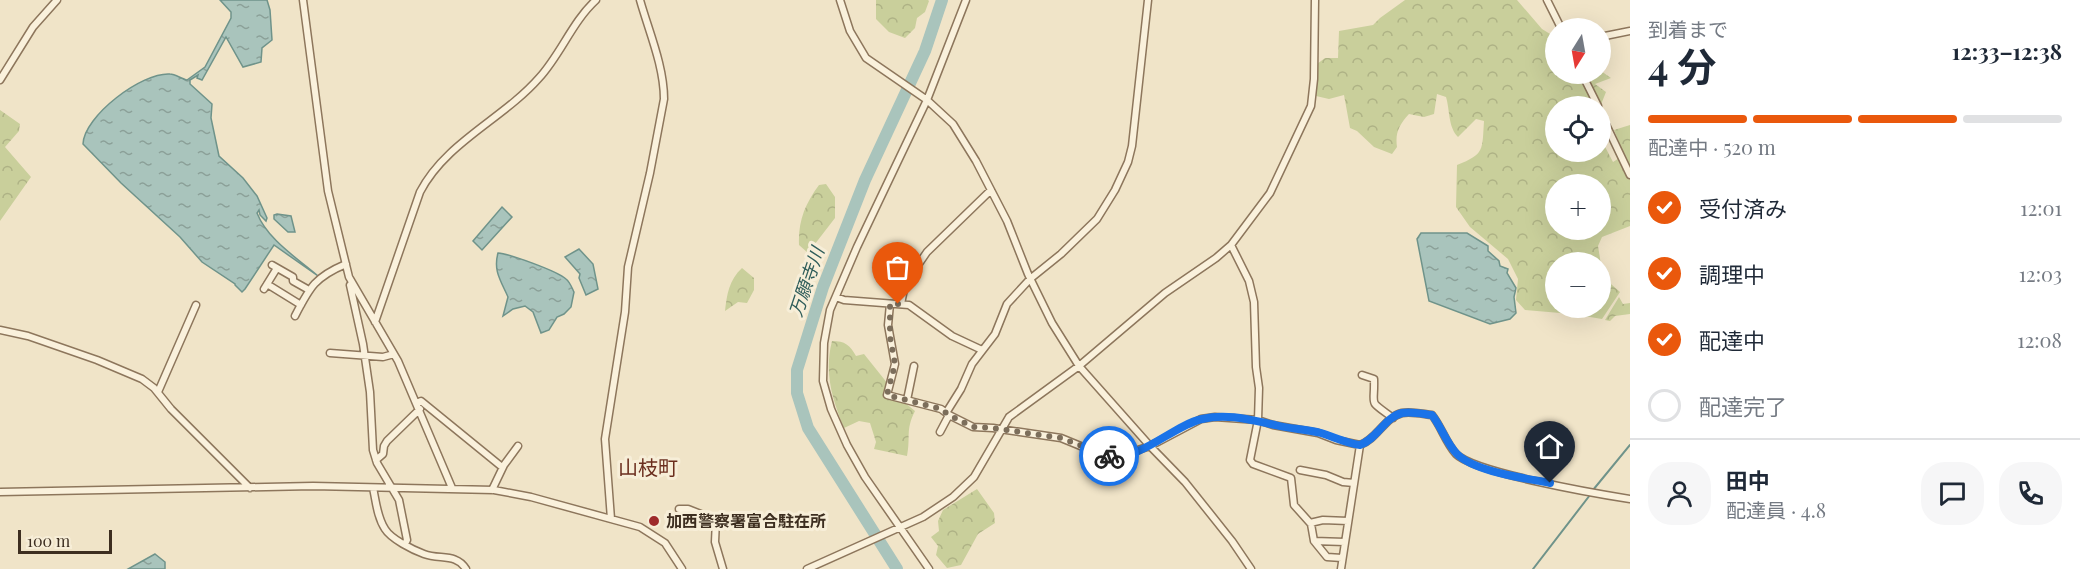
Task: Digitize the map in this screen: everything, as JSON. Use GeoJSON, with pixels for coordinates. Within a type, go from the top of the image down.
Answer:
{"type":"FeatureCollection","features":[{"type":"Feature","properties":{"kind":"street"},"geometry":{"type":"LineString","coordinates":[[0,80],[33,27],[57,0]]}},
{"type":"Feature","properties":{"kind":"street"},"geometry":{"type":"LineString","coordinates":[[375,322],[420,192],[428,178],[456,148],[538,79],[580,18],[596,0]]}},
{"type":"Feature","properties":{"kind":"street"},"geometry":{"type":"LineString","coordinates":[[611,519],[605,439],[625,312],[628,267],[650,173],[664,99],[660,67],[640,0]]}},
{"type":"Feature","properties":{"kind":"street"},"geometry":{"type":"LineString","coordinates":[[840,0],[860,51],[866,58],[926,100],[953,124],[970,150],[1017,242],[1030,279],[1052,323],[1079,366],[1185,483],[1232,541],[1251,569]]}},
{"type":"Feature","properties":{"kind":"street"},"geometry":{"type":"LineString","coordinates":[[929,569],[857,464],[831,409],[823,381],[824,343],[830,310],[926,100],[966,0]]}},
{"type":"Feature","properties":{"kind":"street"},"geometry":{"type":"LineString","coordinates":[[940,432],[972,364],[995,334],[1007,304],[1030,279],[1061,254],[1097,219],[1128,162],[1140,89],[1148,0]]}},
{"type":"Feature","properties":{"kind":"street"},"geometry":{"type":"LineString","coordinates":[[807,569],[923,517],[953,496],[974,477],[1009,417],[1079,366],[1165,293],[1216,258],[1232,244],[1270,193],[1311,106],[1314,79],[1315,0]]}},
{"type":"Feature","properties":{"kind":"street"},"geometry":{"type":"LineString","coordinates":[[1547,0],[1556,18]]}},
{"type":"Feature","properties":{"kind":"street"},"geometry":{"type":"LineString","coordinates":[[304,4],[328,191],[346,264],[352,283],[394,354],[419,406],[452,488]]}},
{"type":"Feature","properties":{"kind":"street"},"geometry":{"type":"LineString","coordinates":[[1611,35],[1630,31]]}},
{"type":"Feature","properties":{"kind":"street"},"geometry":{"type":"LineString","coordinates":[[1611,135],[1630,175]]}},
{"type":"Feature","properties":{"kind":"street"},"geometry":{"type":"LineString","coordinates":[[901,304],[905,285],[927,252],[991,190]]}},
{"type":"Feature","properties":{"kind":"street"},"geometry":{"type":"LineString","coordinates":[[1232,244],[1250,281],[1254,302],[1259,388],[1258,420],[1250,460],[1253,464],[1291,478],[1294,505],[1310,523],[1314,541],[1327,557],[1342,558]]}},
{"type":"Feature","properties":{"kind":"street"},"geometry":{"type":"LineString","coordinates":[[295,316],[309,290],[327,272],[346,264]]}},
{"type":"Feature","properties":{"kind":"street"},"geometry":{"type":"LineString","coordinates":[[301,305],[266,287],[275,266],[293,277],[293,281],[309,290]]}},
{"type":"Feature","properties":{"kind":"street"},"geometry":{"type":"LineString","coordinates":[[352,283],[350,285],[370,392],[376,460],[403,511],[407,540],[405,544]]}},
{"type":"Feature","properties":{"kind":"street"},"geometry":{"type":"LineString","coordinates":[[836,297],[909,305],[952,336],[982,350]]}},
{"type":"Feature","properties":{"kind":"street"},"geometry":{"type":"LineString","coordinates":[[890,304],[890,337],[895,364],[887,395],[941,409],[973,427],[1061,438],[1105,456],[1118,458],[1150,446],[1201,419],[1229,417],[1258,420],[1360,445],[1371,440],[1392,418],[1403,412],[1432,415],[1456,453],[1466,461],[1483,468],[1630,499]]}},
{"type":"Feature","properties":{"kind":"street"},"geometry":{"type":"LineString","coordinates":[[158,392],[196,305]]}},
{"type":"Feature","properties":{"kind":"street"},"geometry":{"type":"LineString","coordinates":[[0,330],[28,336],[97,360],[142,379],[158,392],[171,409],[250,488]]}},
{"type":"Feature","properties":{"kind":"street"},"geometry":{"type":"LineString","coordinates":[[330,353],[384,357],[394,354]]}},
{"type":"Feature","properties":{"kind":"street"},"geometry":{"type":"LineString","coordinates":[[907,400],[914,366]]}},
{"type":"Feature","properties":{"kind":"street"},"geometry":{"type":"LineString","coordinates":[[1362,375],[1374,380],[1373,402],[1392,418]]}},
{"type":"Feature","properties":{"kind":"street"},"geometry":{"type":"LineString","coordinates":[[376,460],[383,454],[387,441],[419,406],[420,400],[502,467]]}},
{"type":"Feature","properties":{"kind":"street"},"geometry":{"type":"LineString","coordinates":[[1341,569],[1360,445]]}},
{"type":"Feature","properties":{"kind":"street"},"geometry":{"type":"LineString","coordinates":[[492,490],[502,467],[518,446]]}},
{"type":"Feature","properties":{"kind":"street"},"geometry":{"type":"LineString","coordinates":[[1300,470],[1354,483]]}},
{"type":"Feature","properties":{"kind":"street"},"geometry":{"type":"LineString","coordinates":[[0,492],[313,486],[492,490],[531,497],[640,527],[664,543],[682,569]]}},
{"type":"Feature","properties":{"kind":"street"},"geometry":{"type":"LineString","coordinates":[[373,488],[386,531],[425,555],[455,559],[462,562],[466,569]]}},
{"type":"Feature","properties":{"kind":"street"},"geometry":{"type":"LineString","coordinates":[[679,509],[688,509],[716,520],[715,542],[723,569]]}},
{"type":"Feature","properties":{"kind":"street"},"geometry":{"type":"LineString","coordinates":[[1310,523],[1323,520],[1348,521]]}},
{"type":"Feature","properties":{"kind":"street"},"geometry":{"type":"LineString","coordinates":[[1314,541],[1345,542]]}},
{"type":"Feature","properties":{"kind":"green space"},"geometry":{"type":"Polygon","coordinates":[[[876,0],[929,1],[925,12],[917,18],[915,28],[905,38],[889,32],[876,19],[876,0]]]}},
{"type":"Feature","properties":{"kind":"green space"},"geometry":{"type":"Polygon","coordinates":[[[1405,0],[1517,0],[1545,31],[1545,84],[1595,84],[1606,92],[1604,96],[1545,96],[1545,162],[1611,162],[1611,158],[1613,162],[1624,155],[1614,130],[1630,125],[1630,226],[1611,233],[1611,174],[1545,174],[1545,240],[1601,240],[1599,252],[1545,252],[1545,312],[1525,310],[1516,300],[1518,279],[1508,259],[1470,227],[1456,207],[1457,165],[1473,158],[1480,150],[1484,121],[1476,119],[1458,137],[1451,123],[1446,97],[1437,94],[1434,114],[1424,117],[1409,114],[1403,122],[1397,133],[1397,147],[1392,154],[1374,147],[1357,131],[1350,128],[1344,95],[1329,99],[1316,96],[1317,64],[1325,58],[1338,58],[1339,31],[1373,25],[1405,0]]]}},
{"type":"Feature","properties":{"kind":"green space"},"geometry":{"type":"Polygon","coordinates":[[[0,110],[20,124],[19,131],[5,147],[31,177],[0,221],[0,110]]]}},
{"type":"Feature","properties":{"kind":"green space"},"geometry":{"type":"Polygon","coordinates":[[[826,184],[835,197],[835,218],[808,253],[799,245],[801,220],[814,192],[819,185],[826,184]]]}},
{"type":"Feature","properties":{"kind":"green space"},"geometry":{"type":"Polygon","coordinates":[[[742,268],[754,278],[754,290],[747,303],[738,302],[725,311],[731,282],[742,268]]]}},
{"type":"Feature","properties":{"kind":"green space"},"geometry":{"type":"Polygon","coordinates":[[[1611,284],[1620,292],[1611,306],[1611,284]]]}},
{"type":"Feature","properties":{"kind":"green space"},"geometry":{"type":"Polygon","coordinates":[[[1619,297],[1623,304],[1630,303],[1630,314],[1615,316],[1610,321],[1605,320],[1611,318],[1611,310],[1619,297]]]}},
{"type":"Feature","properties":{"kind":"green space"},"geometry":{"type":"Polygon","coordinates":[[[832,341],[847,344],[856,356],[864,354],[888,384],[884,397],[904,402],[915,411],[909,429],[907,456],[874,449],[876,442],[870,423],[859,421],[844,428],[830,386],[829,364],[832,341]]]}},
{"type":"Feature","properties":{"kind":"green space"},"geometry":{"type":"Polygon","coordinates":[[[977,489],[994,513],[995,523],[978,534],[961,565],[947,568],[936,555],[938,546],[931,537],[939,531],[938,521],[943,510],[977,489]]]}},
{"type":"Feature","properties":{"kind":"water"},"geometry":{"type":"Polygon","coordinates":[[[220,0],[267,0],[272,40],[262,48],[261,62],[243,67],[226,37],[202,80],[197,78],[198,75],[190,80],[190,84],[212,104],[211,118],[219,156],[243,178],[257,196],[267,218],[266,221],[260,215],[259,210],[257,213],[268,231],[283,248],[318,276],[274,245],[242,292],[235,284],[202,262],[180,237],[121,183],[83,144],[93,121],[116,98],[130,88],[158,75],[172,74],[187,80],[205,67],[231,18],[231,12],[220,0]]]}},
{"type":"Feature","properties":{"kind":"water"},"geometry":{"type":"Polygon","coordinates":[[[502,207],[512,217],[482,250],[473,241],[502,207]]]}},
{"type":"Feature","properties":{"kind":"water"},"geometry":{"type":"Polygon","coordinates":[[[274,215],[291,216],[295,232],[288,232],[274,219],[274,215]]]}},
{"type":"Feature","properties":{"kind":"water"},"geometry":{"type":"Polygon","coordinates":[[[1421,233],[1467,233],[1488,246],[1488,251],[1499,261],[1500,266],[1508,269],[1507,273],[1516,288],[1514,297],[1516,313],[1510,319],[1490,324],[1429,301],[1417,239],[1421,233]]]}},
{"type":"Feature","properties":{"kind":"water"},"geometry":{"type":"Polygon","coordinates":[[[579,249],[593,264],[598,289],[586,295],[579,278],[580,274],[565,257],[579,249]]]}},
{"type":"Feature","properties":{"kind":"water"},"geometry":{"type":"Polygon","coordinates":[[[498,253],[544,268],[570,283],[574,292],[571,307],[557,317],[549,330],[541,333],[533,312],[525,306],[513,309],[503,316],[508,297],[497,271],[498,253]]]}},
{"type":"Feature","properties":{"kind":"water"},"geometry":{"type":"Polygon","coordinates":[[[155,554],[165,562],[165,569],[128,569],[155,554]]]}},
{"type":"Feature","properties":{"kind":"waterway","name":"万願寺川"},"geometry":{"type":"LineString","coordinates":[[897,569],[808,428],[797,393],[797,370],[823,287],[865,180],[925,51],[942,0]]}},
{"type":"Feature","properties":{"kind":"waterway"},"geometry":{"type":"LineString","coordinates":[[1593,490],[1630,445]]}},
{"type":"Feature","properties":{"kind":"waterway"},"geometry":{"type":"LineString","coordinates":[[1533,569],[1590,495]]}},
{"type":"Feature","properties":{"kind":"way so far"},"geometry":{"type":"LineString","coordinates":[[898,304],[890,304],[888,325],[895,364],[887,395],[941,409],[973,427],[1061,438],[1109,456]]}},
{"type":"Feature","properties":{"kind":"place","name":"加西警察署富合駐在所"},"geometry":{"type":"Point","coordinates":[654,521]}},
{"type":"Feature","properties":{"kind":"district","name":"山枝町"},"geometry":{"type":"Point","coordinates":[648,468]}},
{"type":"Feature","properties":{"kind":"route"},"geometry":{"type":"LineString","coordinates":[[1109,456],[1118,458],[1150,446],[1191,423],[1215,417],[1258,420],[1363,445],[1392,418],[1403,412],[1432,415],[1456,453],[1466,461],[1483,468],[1550,483]]}}]}
